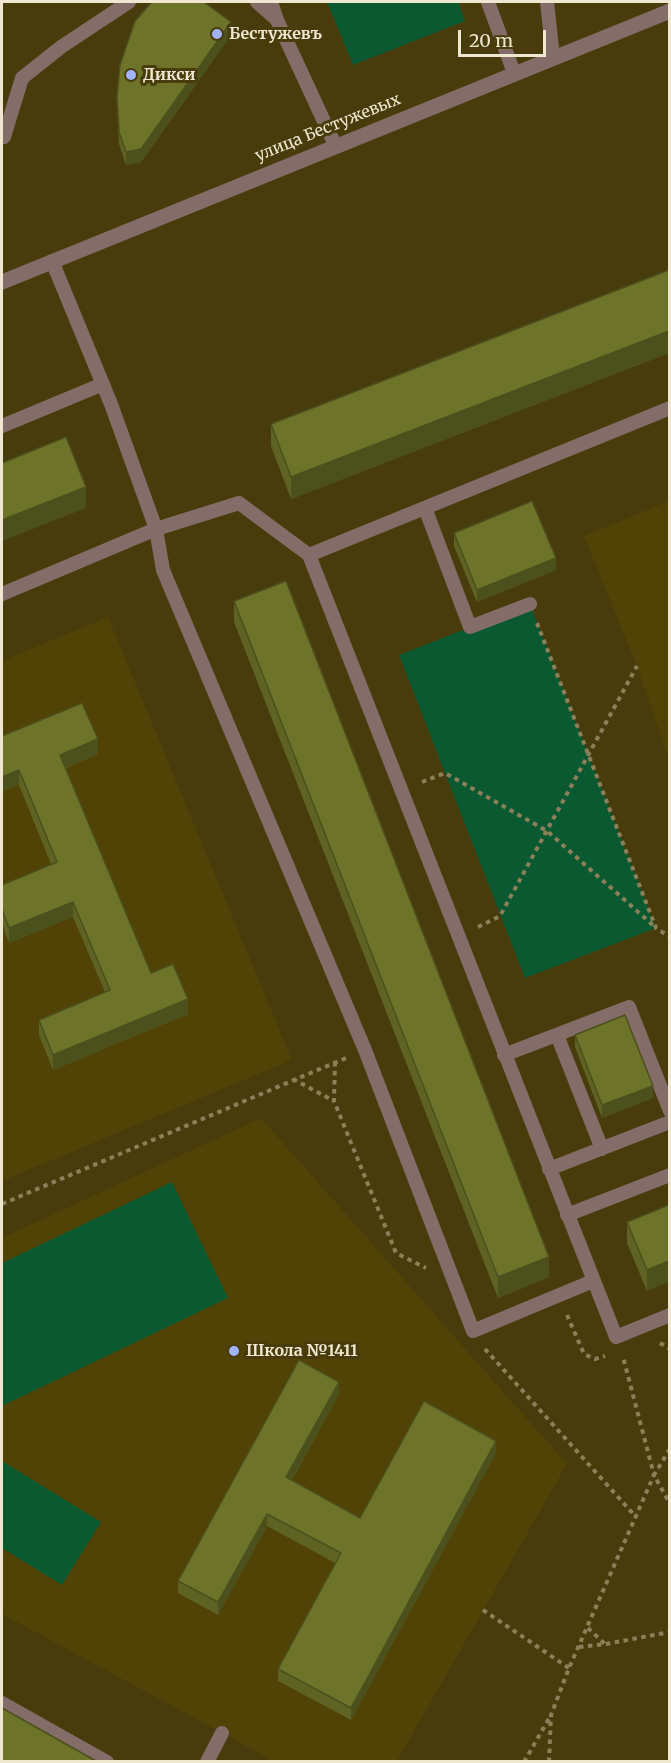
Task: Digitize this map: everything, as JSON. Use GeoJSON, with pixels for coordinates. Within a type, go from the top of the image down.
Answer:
{"type":"FeatureCollection","features":[{"type":"Feature","properties":{"kind":"street","name":"улица Бестужевых"},"geometry":{"type":"LineString","coordinates":[[2,282],[669,10]]}},
{"type":"Feature","properties":{"kind":"lane"},"geometry":{"type":"LineString","coordinates":[[4,137],[22,78],[61,47],[129,2]]}},
{"type":"Feature","properties":{"kind":"lane"},"geometry":{"type":"LineString","coordinates":[[257,2],[278,20]]}},
{"type":"Feature","properties":{"kind":"lane"},"geometry":{"type":"LineString","coordinates":[[271,2],[335,145]]}},
{"type":"Feature","properties":{"kind":"lane"},"geometry":{"type":"LineString","coordinates":[[488,2],[513,73]]}},
{"type":"Feature","properties":{"kind":"lane"},"geometry":{"type":"LineString","coordinates":[[547,2],[553,57]]}},
{"type":"Feature","properties":{"kind":"lane"},"geometry":{"type":"LineString","coordinates":[[52,261],[103,384],[156,529],[163,570],[365,1050],[473,1331],[593,1281]]}},
{"type":"Feature","properties":{"kind":"lane"},"geometry":{"type":"LineString","coordinates":[[2,426],[103,384]]}},
{"type":"Feature","properties":{"kind":"lane"},"geometry":{"type":"LineString","coordinates":[[309,555],[669,408]]}},
{"type":"Feature","properties":{"kind":"lane"},"geometry":{"type":"LineString","coordinates":[[2,594],[156,529],[239,503],[309,555],[616,1337],[669,1315]]}},
{"type":"Feature","properties":{"kind":"lane"},"geometry":{"type":"LineString","coordinates":[[425,508],[471,627],[530,604]]}},
{"type":"Feature","properties":{"kind":"lane"},"geometry":{"type":"LineString","coordinates":[[504,1055],[629,1007],[669,1111]]}},
{"type":"Feature","properties":{"kind":"lane"},"geometry":{"type":"LineString","coordinates":[[557,1035],[602,1149]]}},
{"type":"Feature","properties":{"kind":"lane"},"geometry":{"type":"LineString","coordinates":[[549,1169],[669,1122]]}},
{"type":"Feature","properties":{"kind":"lane"},"geometry":{"type":"LineString","coordinates":[[567,1215],[669,1175]]}},
{"type":"Feature","properties":{"kind":"lane"},"geometry":{"type":"LineString","coordinates":[[2,1703],[107,1761]]}},
{"type":"Feature","properties":{"kind":"lane"},"geometry":{"type":"LineString","coordinates":[[207,1761],[222,1734]]}},
{"type":"Feature","properties":{"kind":"path"},"geometry":{"type":"LineString","coordinates":[[530,604],[656,928]]}},
{"type":"Feature","properties":{"kind":"path"},"geometry":{"type":"LineString","coordinates":[[458,936],[500,916],[637,666]]}},
{"type":"Feature","properties":{"kind":"path"},"geometry":{"type":"LineString","coordinates":[[401,789],[445,773],[547,831],[669,937]]}},
{"type":"Feature","properties":{"kind":"path"},"geometry":{"type":"LineString","coordinates":[[2,1204],[365,1050]]}},
{"type":"Feature","properties":{"kind":"path"},"geometry":{"type":"LineString","coordinates":[[335,1062],[334,1101],[396,1253],[455,1284]]}},
{"type":"Feature","properties":{"kind":"path"},"geometry":{"type":"LineString","coordinates":[[293,1079],[334,1101]]}},
{"type":"Feature","properties":{"kind":"path"},"geometry":{"type":"LineString","coordinates":[[562,1305],[584,1354],[595,1359],[621,1350]]}},
{"type":"Feature","properties":{"kind":"path"},"geometry":{"type":"LineString","coordinates":[[473,1331],[478,1341],[636,1517]]}},
{"type":"Feature","properties":{"kind":"path"},"geometry":{"type":"LineString","coordinates":[[616,1337],[654,1475],[669,1504]]}},
{"type":"Feature","properties":{"kind":"path"},"geometry":{"type":"LineString","coordinates":[[524,1761],[551,1715],[569,1668],[654,1475],[669,1449]]}},
{"type":"Feature","properties":{"kind":"path"},"geometry":{"type":"LineString","coordinates":[[483,1610],[569,1668]]}},
{"type":"Feature","properties":{"kind":"path"},"geometry":{"type":"LineString","coordinates":[[588,1628],[606,1644]]}},
{"type":"Feature","properties":{"kind":"path"},"geometry":{"type":"LineString","coordinates":[[579,1647],[669,1632]]}},
{"type":"Feature","properties":{"kind":"path"},"geometry":{"type":"LineString","coordinates":[[549,1761],[551,1715]]}},
{"type":"Feature","properties":{"kind":"shaded area"},"geometry":{"type":"Polygon","coordinates":[[[669,501],[669,760],[637,666],[584,536],[669,501]]]}},
{"type":"Feature","properties":{"kind":"shaded area"},"geometry":{"type":"Polygon","coordinates":[[[108,617],[292,1060],[2,1181],[2,661],[108,617]]]}},
{"type":"Feature","properties":{"kind":"shaded area","name":"Школа №1411"},"geometry":{"type":"Polygon","coordinates":[[[261,1118],[567,1464],[397,1761],[274,1761],[2,1614],[2,1238],[261,1118]]]}},
{"type":"Feature","properties":{"kind":"green space"},"geometry":{"type":"Polygon","coordinates":[[[327,2],[458,2],[465,21],[353,65],[327,2]]]}},
{"type":"Feature","properties":{"kind":"green space"},"geometry":{"type":"Polygon","coordinates":[[[530,604],[656,928],[525,978],[399,655],[530,604]]]}},
{"type":"Feature","properties":{"kind":"green space"},"geometry":{"type":"Polygon","coordinates":[[[172,1182],[228,1298],[2,1406],[2,1263],[172,1182]]]}},
{"type":"Feature","properties":{"kind":"green space"},"geometry":{"type":"Polygon","coordinates":[[[2,1461],[101,1522],[62,1585],[2,1548],[2,1461]]]}},
{"type":"Feature","properties":{"kind":"building"},"geometry":{"type":"Polygon","coordinates":[[[152,2],[204,2],[231,22],[141,149],[126,152],[119,132],[117,97],[120,65],[135,21],[152,2]]]}},
{"type":"Feature","properties":{"kind":"building"},"geometry":{"type":"Polygon","coordinates":[[[669,270],[669,331],[291,477],[271,424],[669,270]]]}},
{"type":"Feature","properties":{"kind":"building"},"geometry":{"type":"Polygon","coordinates":[[[66,437],[86,487],[2,520],[2,463],[66,437]]]}},
{"type":"Feature","properties":{"kind":"building"},"geometry":{"type":"Polygon","coordinates":[[[532,501],[556,558],[477,590],[454,533],[532,501]]]}},
{"type":"Feature","properties":{"kind":"building"},"geometry":{"type":"Polygon","coordinates":[[[286,581],[549,1257],[498,1277],[234,601],[286,581]]]}},
{"type":"Feature","properties":{"kind":"building"},"geometry":{"type":"Polygon","coordinates":[[[82,703],[98,739],[60,755],[151,973],[173,964],[188,999],[53,1055],[39,1020],[110,990],[73,902],[9,928],[2,909],[2,885],[57,862],[19,770],[2,777],[2,736],[82,703]]]}},
{"type":"Feature","properties":{"kind":"building"},"geometry":{"type":"Polygon","coordinates":[[[625,1015],[653,1086],[602,1105],[575,1035],[625,1015]]]}},
{"type":"Feature","properties":{"kind":"building"},"geometry":{"type":"Polygon","coordinates":[[[669,1205],[669,1261],[647,1270],[627,1222],[669,1205]]]}},
{"type":"Feature","properties":{"kind":"building"},"geometry":{"type":"Polygon","coordinates":[[[299,1360],[339,1382],[286,1477],[360,1518],[424,1401],[496,1441],[351,1708],[278,1669],[341,1553],[267,1514],[218,1602],[178,1581],[299,1360]]]}},
{"type":"Feature","properties":{"kind":"building"},"geometry":{"type":"Polygon","coordinates":[[[2,1708],[96,1761],[2,1761],[2,1708]]]}},
{"type":"Feature","properties":{"kind":"place","name":"Бестужевъ"},"geometry":{"type":"Point","coordinates":[217,34]}},
{"type":"Feature","properties":{"kind":"place","name":"Дикси"},"geometry":{"type":"Point","coordinates":[131,75]}},
{"type":"Feature","properties":{"kind":"place","name":"Школа №1411"},"geometry":{"type":"Point","coordinates":[234,1351]}}]}
